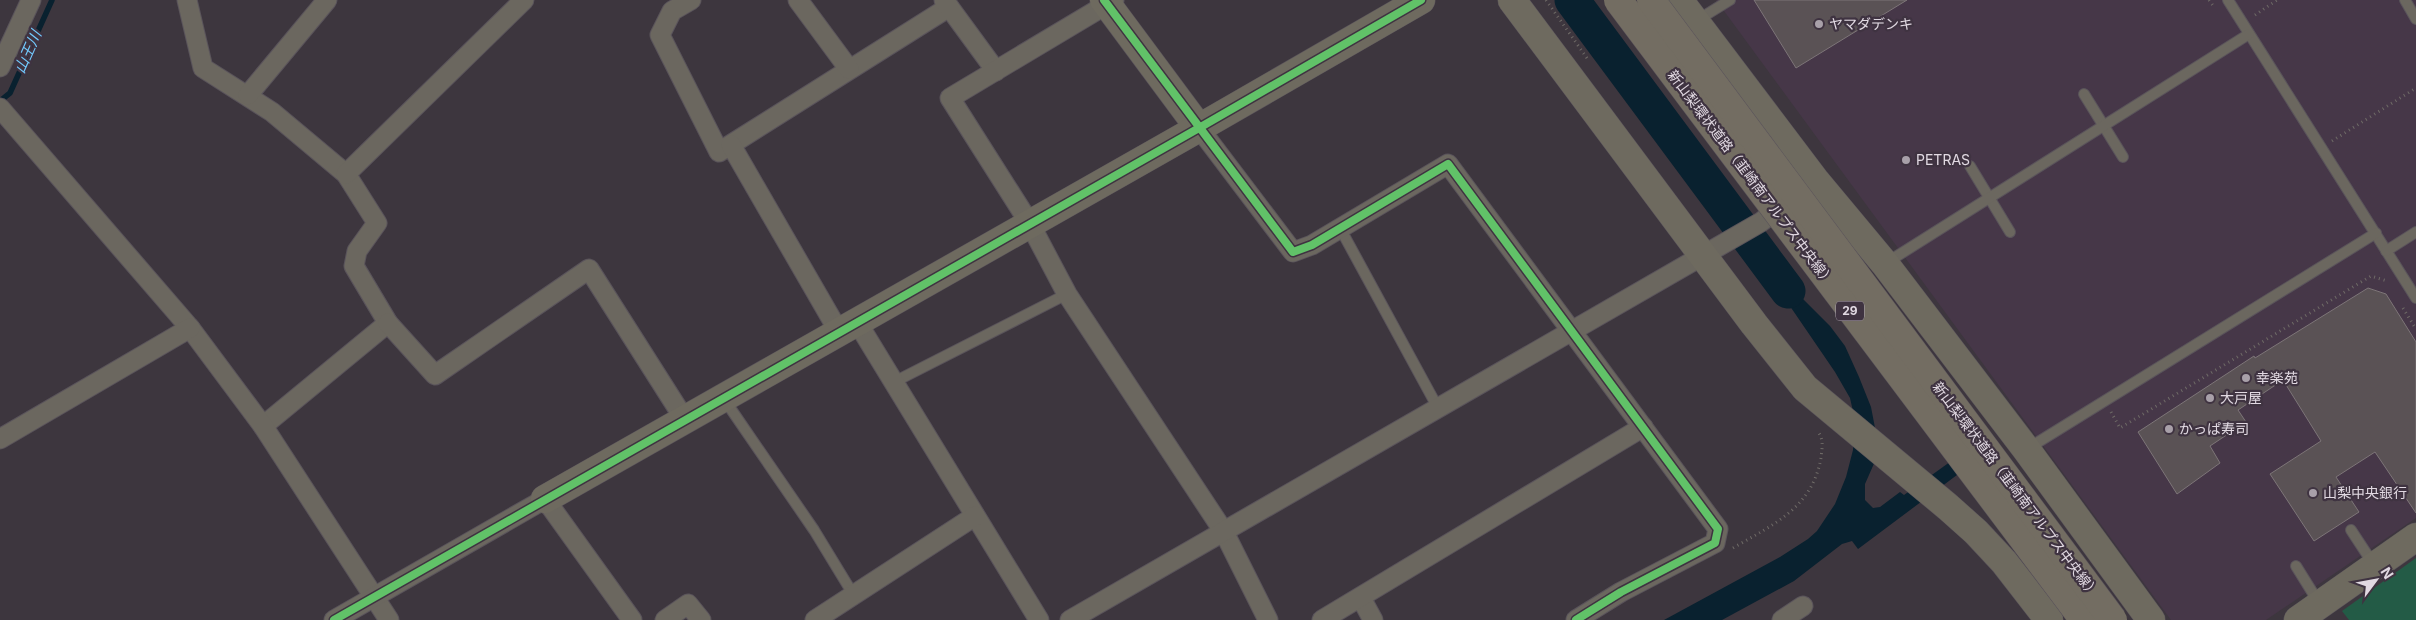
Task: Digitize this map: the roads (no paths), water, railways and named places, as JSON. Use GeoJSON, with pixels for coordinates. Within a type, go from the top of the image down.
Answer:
{"type":"FeatureCollection","features":[{"type":"Feature","properties":{"kind":"highway","name":"新山梨環状道路（韮崎南アルプス中央線）"},"geometry":{"type":"LineString","coordinates":[[1618,0],[2084,620]]}},
{"type":"Feature","properties":{"kind":"highway","name":"新山梨環状道路（韮崎南アルプス中央線）"},"geometry":{"type":"LineString","coordinates":[[1651,0],[2113,620]]}},
{"type":"Feature","properties":{"kind":"street"},"geometry":{"type":"LineString","coordinates":[[0,67],[31,0]]}},
{"type":"Feature","properties":{"kind":"street"},"geometry":{"type":"LineString","coordinates":[[187,0],[203,68],[248,95],[346,174],[377,223],[357,251],[354,266],[388,323],[435,375],[589,269],[685,420]]}},
{"type":"Feature","properties":{"kind":"street"},"geometry":{"type":"LineString","coordinates":[[248,95],[327,0]]}},
{"type":"Feature","properties":{"kind":"street"},"geometry":{"type":"LineString","coordinates":[[346,174],[524,0]]}},
{"type":"Feature","properties":{"kind":"street"},"geometry":{"type":"LineString","coordinates":[[691,0],[672,11],[660,35],[719,152],[849,69],[946,3],[996,71]]}},
{"type":"Feature","properties":{"kind":"street"},"geometry":{"type":"LineString","coordinates":[[798,0],[849,69]]}},
{"type":"Feature","properties":{"kind":"street"},"geometry":{"type":"LineString","coordinates":[[334,620],[1421,0]]}},
{"type":"Feature","properties":{"kind":"street"},"geometry":{"type":"LineString","coordinates":[[1512,0],[1754,324],[1815,398],[1948,507],[2004,562],[2049,620]]}},
{"type":"Feature","properties":{"kind":"street"},"geometry":{"type":"LineString","coordinates":[[1533,0],[1537,10],[1584,83],[1592,105]]}},
{"type":"Feature","properties":{"kind":"street"},"geometry":{"type":"LineString","coordinates":[[1679,0],[1815,180],[1885,264],[2026,449],[2151,620]]}},
{"type":"Feature","properties":{"kind":"street"},"geometry":{"type":"LineString","coordinates":[[1268,620],[1224,532],[1067,294],[1030,224],[950,98],[1108,1],[1199,128],[1292,252],[1312,245],[1448,164],[1718,529],[1715,543],[1621,592],[1576,620]]}},
{"type":"Feature","properties":{"kind":"street"},"geometry":{"type":"LineString","coordinates":[[3,112],[190,328],[263,426],[389,620]]}},
{"type":"Feature","properties":{"kind":"street"},"geometry":{"type":"LineString","coordinates":[[731,145],[848,327],[894,382],[1039,620]]}},
{"type":"Feature","properties":{"kind":"street"},"geometry":{"type":"LineString","coordinates":[[1070,620],[1760,222],[1815,180]]}},
{"type":"Feature","properties":{"kind":"street"},"geometry":{"type":"LineString","coordinates":[[263,426],[388,323]]}},
{"type":"Feature","properties":{"kind":"street"},"geometry":{"type":"LineString","coordinates":[[0,439],[190,328]]}},
{"type":"Feature","properties":{"kind":"street"},"geometry":{"type":"LineString","coordinates":[[1322,620],[1643,427]]}},
{"type":"Feature","properties":{"kind":"street"},"geometry":{"type":"LineString","coordinates":[[545,499],[632,620]]}},
{"type":"Feature","properties":{"kind":"street"},"geometry":{"type":"LineString","coordinates":[[815,620],[852,594],[975,516]]}},
{"type":"Feature","properties":{"kind":"street"},"geometry":{"type":"LineString","coordinates":[[2298,620],[2416,538]]}},
{"type":"Feature","properties":{"kind":"street"},"geometry":{"type":"LineString","coordinates":[[1361,598],[1373,620]]}},
{"type":"Feature","properties":{"kind":"street"},"geometry":{"type":"LineString","coordinates":[[665,620],[688,604],[701,620]]}},
{"type":"Feature","properties":{"kind":"street"},"geometry":{"type":"LineString","coordinates":[[1782,620],[1803,606]]}},
{"type":"Feature","properties":{"kind":"lane"},"geometry":{"type":"LineString","coordinates":[[1696,22],[1730,0]]}},
{"type":"Feature","properties":{"kind":"lane"},"geometry":{"type":"LineString","coordinates":[[2228,0],[2416,298]]}},
{"type":"Feature","properties":{"kind":"lane"},"geometry":{"type":"LineString","coordinates":[[2404,0],[2416,18]]}},
{"type":"Feature","properties":{"kind":"lane"},"geometry":{"type":"LineString","coordinates":[[1885,264],[2249,34]]}},
{"type":"Feature","properties":{"kind":"lane"},"geometry":{"type":"LineString","coordinates":[[2084,94],[2123,157]]}},
{"type":"Feature","properties":{"kind":"lane"},"geometry":{"type":"LineString","coordinates":[[1970,166],[2010,232]]}},
{"type":"Feature","properties":{"kind":"lane"},"geometry":{"type":"LineString","coordinates":[[1340,228],[1438,408]]}},
{"type":"Feature","properties":{"kind":"lane"},"geometry":{"type":"LineString","coordinates":[[2386,251],[2416,232]]}},
{"type":"Feature","properties":{"kind":"lane"},"geometry":{"type":"LineString","coordinates":[[2026,449],[2376,234]]}},
{"type":"Feature","properties":{"kind":"lane"},"geometry":{"type":"LineString","coordinates":[[894,382],[1067,294]]}},
{"type":"Feature","properties":{"kind":"lane"},"geometry":{"type":"LineString","coordinates":[[723,398],[814,530],[852,594]]}},
{"type":"Feature","properties":{"kind":"lane"},"geometry":{"type":"LineString","coordinates":[[2351,530],[2375,566]]}},
{"type":"Feature","properties":{"kind":"lane"},"geometry":{"type":"LineString","coordinates":[[2296,566],[2320,605]]}},
{"type":"Feature","properties":{"kind":"water"},"geometry":{"type":"Polygon","coordinates":[[[1763,250],[1791,287],[1830,326],[1845,346],[1859,377],[1871,407],[1876,433],[1876,459],[1865,484],[1865,500],[1873,508],[1880,507],[1900,492],[1904,495],[1961,454],[1969,466],[1858,549],[1852,541],[1842,544],[1794,581],[1722,620],[1664,620],[1780,557],[1808,539],[1817,531],[1835,504],[1846,477],[1853,450],[1855,420],[1850,398],[1835,372],[1756,255],[1763,250]]]}},
{"type":"Feature","properties":{"kind":"waterway","name":"山王川"},"geometry":{"type":"LineString","coordinates":[[0,101],[10,93],[52,0]]}},
{"type":"Feature","properties":{"kind":"waterway"},"geometry":{"type":"LineString","coordinates":[[1572,0],[1788,291]]}},
{"type":"Feature","properties":{"kind":"place","name":"ヤマダデンキ"},"geometry":{"type":"Point","coordinates":[1819,24]}},
{"type":"Feature","properties":{"kind":"place","name":"PETRAS"},"geometry":{"type":"Point","coordinates":[1906,160]}},
{"type":"Feature","properties":{"kind":"place","name":"幸楽苑"},"geometry":{"type":"Point","coordinates":[2246,378]}},
{"type":"Feature","properties":{"kind":"place","name":"大戸屋"},"geometry":{"type":"Point","coordinates":[2210,398]}},
{"type":"Feature","properties":{"kind":"place","name":"かっぱ寿司"},"geometry":{"type":"Point","coordinates":[2169,429]}},
{"type":"Feature","properties":{"kind":"place","name":"山梨中央銀行"},"geometry":{"type":"Point","coordinates":[2313,493]}}]}
